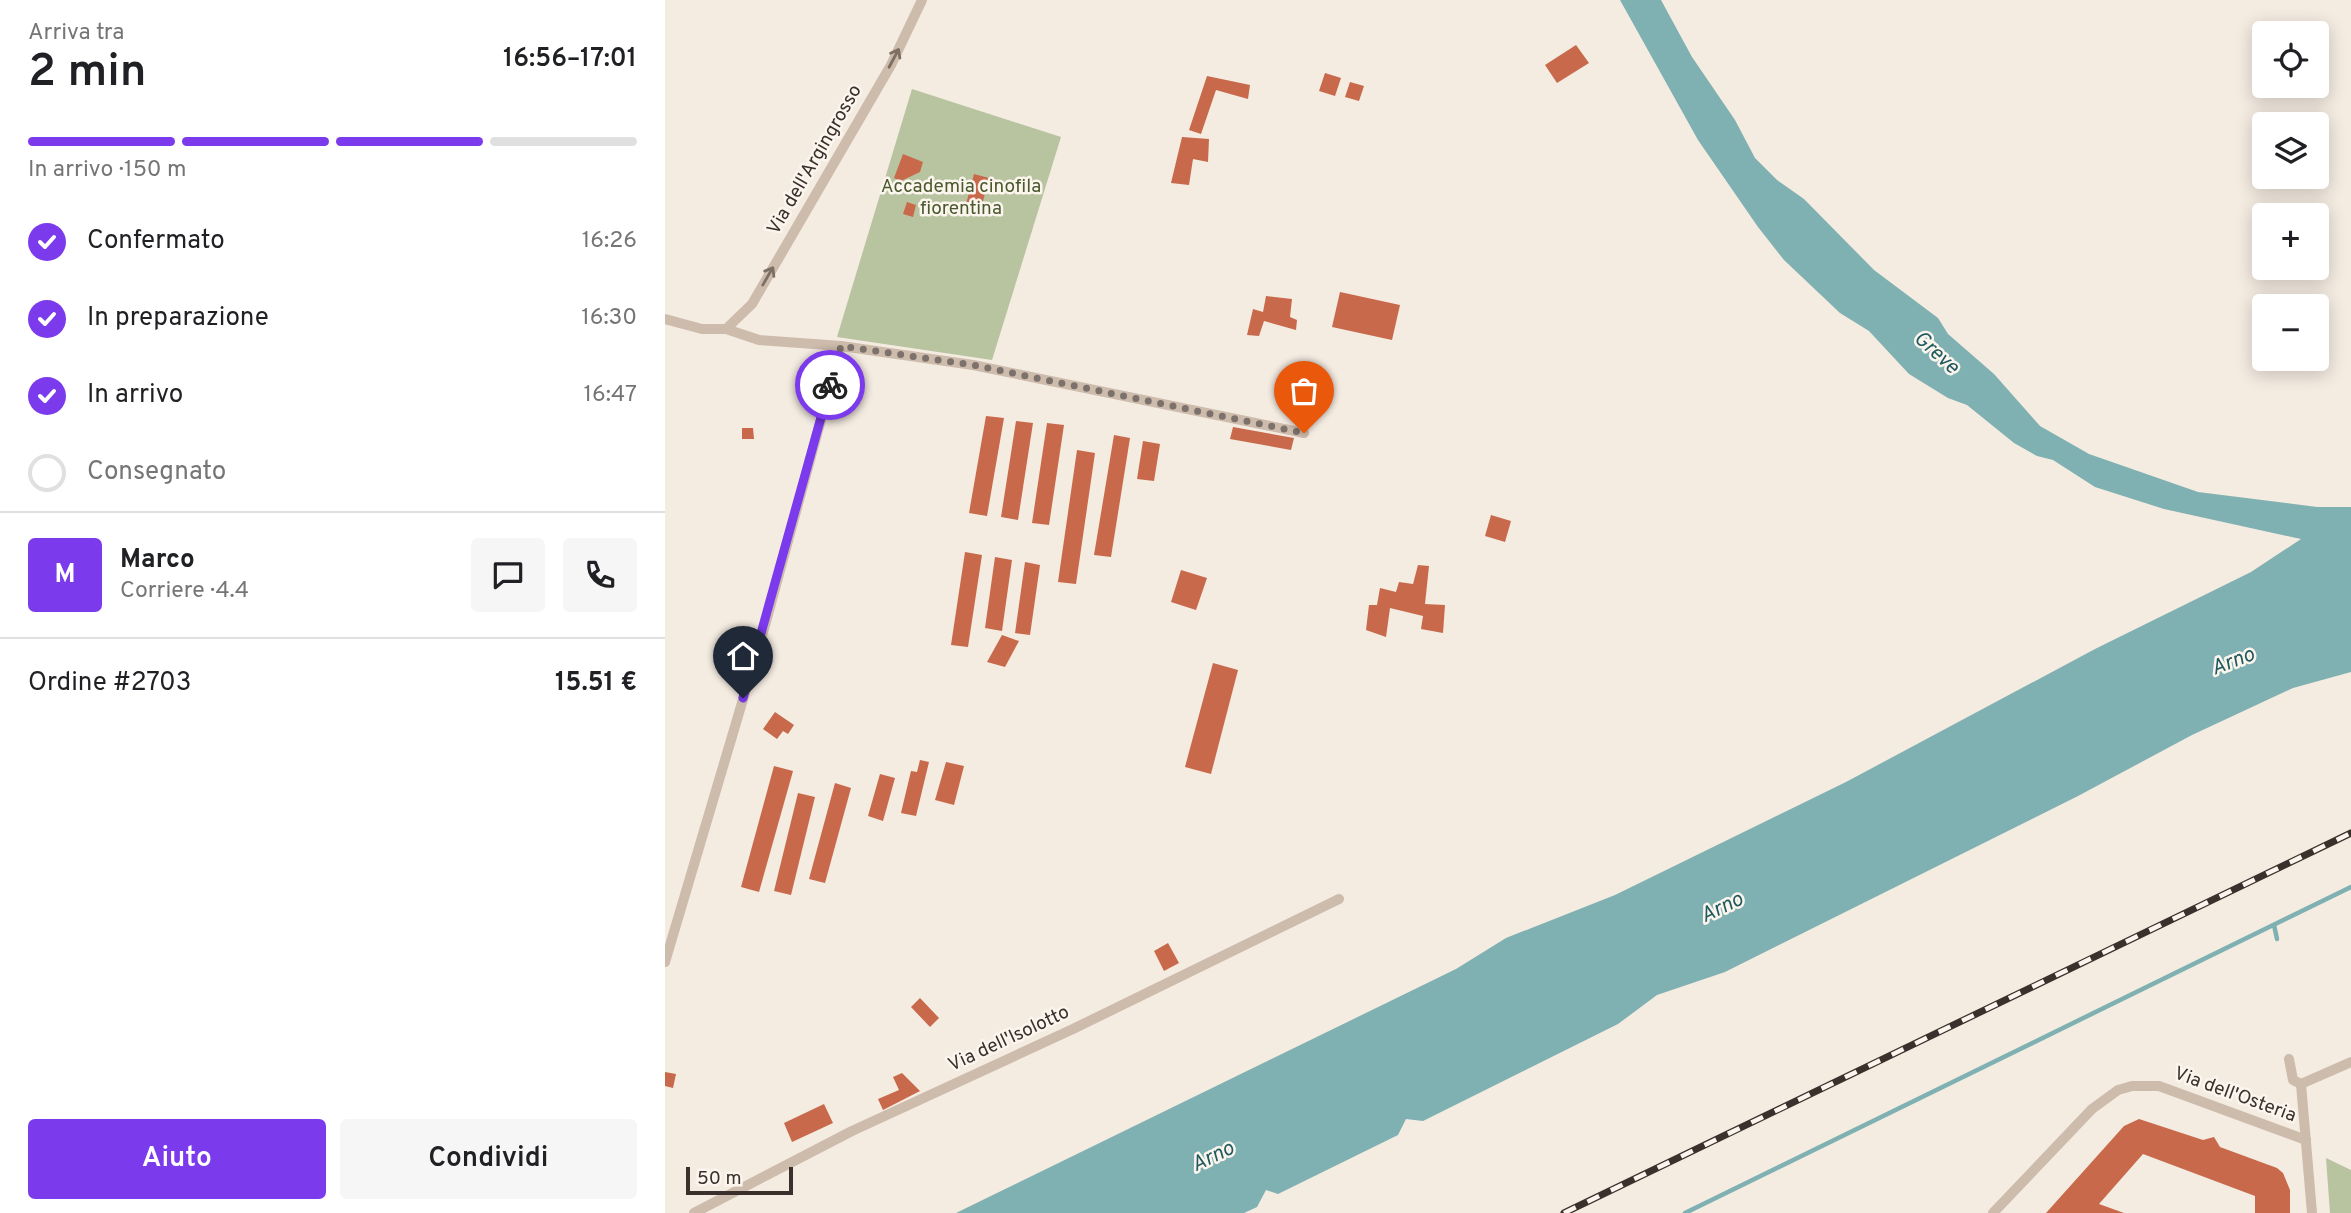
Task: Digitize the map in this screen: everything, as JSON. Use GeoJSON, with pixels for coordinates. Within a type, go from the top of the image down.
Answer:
{"type":"FeatureCollection","features":[{"type":"Feature","properties":{"kind":"street","name":"Via dell'Argingrosso"},"geometry":{"type":"LineString","coordinates":[[726,329],[752,304],[891,65],[922,0]]}},
{"type":"Feature","properties":{"kind":"street"},"geometry":{"type":"LineString","coordinates":[[665,319],[702,329],[726,329],[759,340],[841,346],[973,365],[1304,433]]}},
{"type":"Feature","properties":{"kind":"street"},"geometry":{"type":"LineString","coordinates":[[665,962],[766,622],[841,346]]}},
{"type":"Feature","properties":{"kind":"street","name":"Via dell'Isolotto"},"geometry":{"type":"LineString","coordinates":[[694,1213],[852,1131],[1073,1029],[1339,899]]}},
{"type":"Feature","properties":{"kind":"street","name":"Via dell'Osteria"},"geometry":{"type":"LineString","coordinates":[[2289,1059],[2293,1080],[2301,1084],[2312,1213]]}},
{"type":"Feature","properties":{"kind":"street"},"geometry":{"type":"LineString","coordinates":[[2301,1084],[2351,1062]]}},
{"type":"Feature","properties":{"kind":"street","name":"Via dell'Osteria"},"geometry":{"type":"LineString","coordinates":[[1993,1213],[2092,1109],[2105,1098],[2132,1086],[2159,1086],[2306,1140]]}},
{"type":"Feature","properties":{"kind":"green space","name":"Accademia cinofila fiorentina"},"geometry":{"type":"Polygon","coordinates":[[[912,89],[1061,137],[992,360],[837,337],[912,89]]]}},
{"type":"Feature","properties":{"kind":"green space"},"geometry":{"type":"Polygon","coordinates":[[[2326,1158],[2351,1170],[2351,1213],[2330,1213],[2326,1158]]]}},
{"type":"Feature","properties":{"kind":"water"},"geometry":{"type":"Polygon","coordinates":[[[1620,0],[1661,0],[1692,57],[1735,120],[1755,158],[1777,180],[1804,199],[1874,270],[1938,318],[1948,334],[1994,374],[2040,426],[2089,454],[2198,492],[2317,507],[2351,507],[2351,672],[2293,688],[2192,735],[2078,796],[1725,972],[1657,995],[1618,1024],[1423,1121],[1406,1119],[1398,1135],[1278,1194],[1266,1190],[1257,1207],[1244,1213],[956,1213],[1456,969],[1506,938],[1615,895],[1846,782],[2095,649],[2251,572],[2301,539],[2164,509],[2095,487],[2053,460],[2037,456],[2014,443],[1967,405],[1948,398],[1909,374],[1869,331],[1840,313],[1784,260],[1758,227],[1698,140],[1620,0]]]}},
{"type":"Feature","properties":{"kind":"building"},"geometry":{"type":"Polygon","coordinates":[[[1576,45],[1589,63],[1557,83],[1545,65],[1576,45]]]}},
{"type":"Feature","properties":{"kind":"building"},"geometry":{"type":"Polygon","coordinates":[[[1325,73],[1341,78],[1335,96],[1319,91],[1325,73]]]}},
{"type":"Feature","properties":{"kind":"building"},"geometry":{"type":"Polygon","coordinates":[[[1207,76],[1250,85],[1248,99],[1216,90],[1201,134],[1189,130],[1207,76]]]}},
{"type":"Feature","properties":{"kind":"building"},"geometry":{"type":"Polygon","coordinates":[[[1350,82],[1364,86],[1359,101],[1345,97],[1350,82]]]}},
{"type":"Feature","properties":{"kind":"building"},"geometry":{"type":"Polygon","coordinates":[[[1182,137],[1209,139],[1208,162],[1193,159],[1189,185],[1171,183],[1182,137]]]}},
{"type":"Feature","properties":{"kind":"building"},"geometry":{"type":"Polygon","coordinates":[[[903,154],[923,162],[920,172],[901,181],[894,178],[903,154]]]}},
{"type":"Feature","properties":{"kind":"building"},"geometry":{"type":"Polygon","coordinates":[[[974,174],[989,178],[981,209],[966,204],[974,174]]]}},
{"type":"Feature","properties":{"kind":"building"},"geometry":{"type":"Polygon","coordinates":[[[907,202],[916,205],[913,217],[903,214],[907,202]]]}},
{"type":"Feature","properties":{"kind":"building"},"geometry":{"type":"Polygon","coordinates":[[[1340,292],[1400,305],[1392,340],[1332,327],[1340,292]]]}},
{"type":"Feature","properties":{"kind":"building"},"geometry":{"type":"Polygon","coordinates":[[[1266,296],[1292,299],[1290,317],[1297,320],[1296,330],[1264,321],[1259,336],[1247,335],[1253,309],[1263,312],[1266,296]]]}},
{"type":"Feature","properties":{"kind":"building"},"geometry":{"type":"Polygon","coordinates":[[[986,416],[1004,418],[987,516],[969,513],[986,416]]]}},
{"type":"Feature","properties":{"kind":"building"},"geometry":{"type":"Polygon","coordinates":[[[1016,421],[1033,423],[1018,520],[1001,517],[1016,421]]]}},
{"type":"Feature","properties":{"kind":"building"},"geometry":{"type":"Polygon","coordinates":[[[1047,423],[1064,425],[1049,525],[1032,523],[1047,423]]]}},
{"type":"Feature","properties":{"kind":"building"},"geometry":{"type":"Polygon","coordinates":[[[1233,427],[1294,438],[1291,450],[1230,439],[1233,427]]]}},
{"type":"Feature","properties":{"kind":"building"},"geometry":{"type":"Polygon","coordinates":[[[742,428],[753,428],[754,439],[742,439],[742,428]]]}},
{"type":"Feature","properties":{"kind":"building"},"geometry":{"type":"Polygon","coordinates":[[[1114,435],[1130,438],[1111,557],[1094,555],[1114,435]]]}},
{"type":"Feature","properties":{"kind":"building"},"geometry":{"type":"Polygon","coordinates":[[[1143,441],[1160,444],[1154,481],[1137,479],[1143,441]]]}},
{"type":"Feature","properties":{"kind":"building"},"geometry":{"type":"Polygon","coordinates":[[[1077,450],[1095,453],[1076,584],[1058,582],[1077,450]]]}},
{"type":"Feature","properties":{"kind":"building"},"geometry":{"type":"Polygon","coordinates":[[[1491,515],[1511,521],[1505,542],[1485,536],[1491,515]]]}},
{"type":"Feature","properties":{"kind":"building"},"geometry":{"type":"Polygon","coordinates":[[[965,552],[982,555],[968,647],[951,645],[965,552]]]}},
{"type":"Feature","properties":{"kind":"building"},"geometry":{"type":"Polygon","coordinates":[[[995,557],[1012,560],[1002,631],[985,628],[995,557]]]}},
{"type":"Feature","properties":{"kind":"building"},"geometry":{"type":"Polygon","coordinates":[[[1025,562],[1040,565],[1030,635],[1015,633],[1025,562]]]}},
{"type":"Feature","properties":{"kind":"building"},"geometry":{"type":"Polygon","coordinates":[[[1418,565],[1429,566],[1425,604],[1445,605],[1443,633],[1421,629],[1423,616],[1390,608],[1386,637],[1366,630],[1369,605],[1377,605],[1380,588],[1396,592],[1399,582],[1413,584],[1418,565]]]}},
{"type":"Feature","properties":{"kind":"building"},"geometry":{"type":"Polygon","coordinates":[[[1181,570],[1207,578],[1196,610],[1171,602],[1181,570]]]}},
{"type":"Feature","properties":{"kind":"building"},"geometry":{"type":"Polygon","coordinates":[[[1002,635],[1019,641],[1005,667],[987,662],[1002,635]]]}},
{"type":"Feature","properties":{"kind":"building"},"geometry":{"type":"Polygon","coordinates":[[[1213,663],[1238,670],[1211,774],[1185,767],[1213,663]]]}},
{"type":"Feature","properties":{"kind":"building"},"geometry":{"type":"Polygon","coordinates":[[[775,712],[794,725],[788,734],[783,731],[777,739],[763,729],[775,712]]]}},
{"type":"Feature","properties":{"kind":"building"},"geometry":{"type":"Polygon","coordinates":[[[920,760],[929,762],[916,816],[901,813],[911,771],[917,772],[920,760]]]}},
{"type":"Feature","properties":{"kind":"building"},"geometry":{"type":"Polygon","coordinates":[[[946,762],[964,766],[954,805],[935,800],[946,762]]]}},
{"type":"Feature","properties":{"kind":"building"},"geometry":{"type":"Polygon","coordinates":[[[774,766],[793,771],[759,892],[741,887],[774,766]]]}},
{"type":"Feature","properties":{"kind":"building"},"geometry":{"type":"Polygon","coordinates":[[[880,774],[895,778],[883,821],[868,816],[880,774]]]}},
{"type":"Feature","properties":{"kind":"building"},"geometry":{"type":"Polygon","coordinates":[[[835,783],[851,788],[825,883],[809,879],[835,783]]]}},
{"type":"Feature","properties":{"kind":"building"},"geometry":{"type":"Polygon","coordinates":[[[798,793],[815,797],[791,895],[774,891],[798,793]]]}},
{"type":"Feature","properties":{"kind":"building"},"geometry":{"type":"Polygon","coordinates":[[[1168,943],[1179,963],[1164,971],[1154,951],[1168,943]]]}},
{"type":"Feature","properties":{"kind":"building"},"geometry":{"type":"Polygon","coordinates":[[[920,998],[939,1018],[930,1027],[911,1007],[920,998]]]}},
{"type":"Feature","properties":{"kind":"building"},"geometry":{"type":"Polygon","coordinates":[[[665,1072],[676,1074],[673,1088],[665,1086],[665,1072]]]}},
{"type":"Feature","properties":{"kind":"building"},"geometry":{"type":"Polygon","coordinates":[[[902,1073],[920,1091],[883,1110],[878,1099],[899,1090],[893,1077],[902,1073]]]}},
{"type":"Feature","properties":{"kind":"building"},"geometry":{"type":"Polygon","coordinates":[[[824,1104],[833,1123],[792,1142],[784,1123],[824,1104]]]}},
{"type":"Feature","properties":{"kind":"building"},"geometry":{"type":"Polygon","coordinates":[[[2139,1119],[2203,1140],[2214,1137],[2220,1147],[2277,1168],[2283,1173],[2290,1190],[2290,1213],[2255,1213],[2255,1196],[2143,1154],[2099,1204],[2124,1213],[2046,1213],[2124,1126],[2139,1119]]]}},
{"type":"Feature","properties":{"kind":"waterway"},"geometry":{"type":"LineString","coordinates":[[1685,1213],[2351,887]]}},
{"type":"Feature","properties":{"kind":"waterway"},"geometry":{"type":"LineString","coordinates":[[2274,925],[2277,939]]}},
{"type":"Feature","properties":{"kind":"railway"},"geometry":{"type":"LineString","coordinates":[[1564,1213],[2351,833]]}},
{"type":"Feature","properties":{"kind":"way so far"},"geometry":{"type":"LineString","coordinates":[[830,385],[841,346],[973,365],[1304,433]]}},
{"type":"Feature","properties":{"kind":"route"},"geometry":{"type":"LineString","coordinates":[[743,698],[830,385]]}},
{"type":"Feature","properties":{"kind":"water label","name":"Greve"},"geometry":{"type":"Point","coordinates":[1936,353]}},
{"type":"Feature","properties":{"kind":"water label","name":"Arno"},"geometry":{"type":"Point","coordinates":[2233,662]}},
{"type":"Feature","properties":{"kind":"water label","name":"Arno"},"geometry":{"type":"Point","coordinates":[1722,908]}},
{"type":"Feature","properties":{"kind":"water label","name":"Arno"},"geometry":{"type":"Point","coordinates":[1213,1157]}}]}
